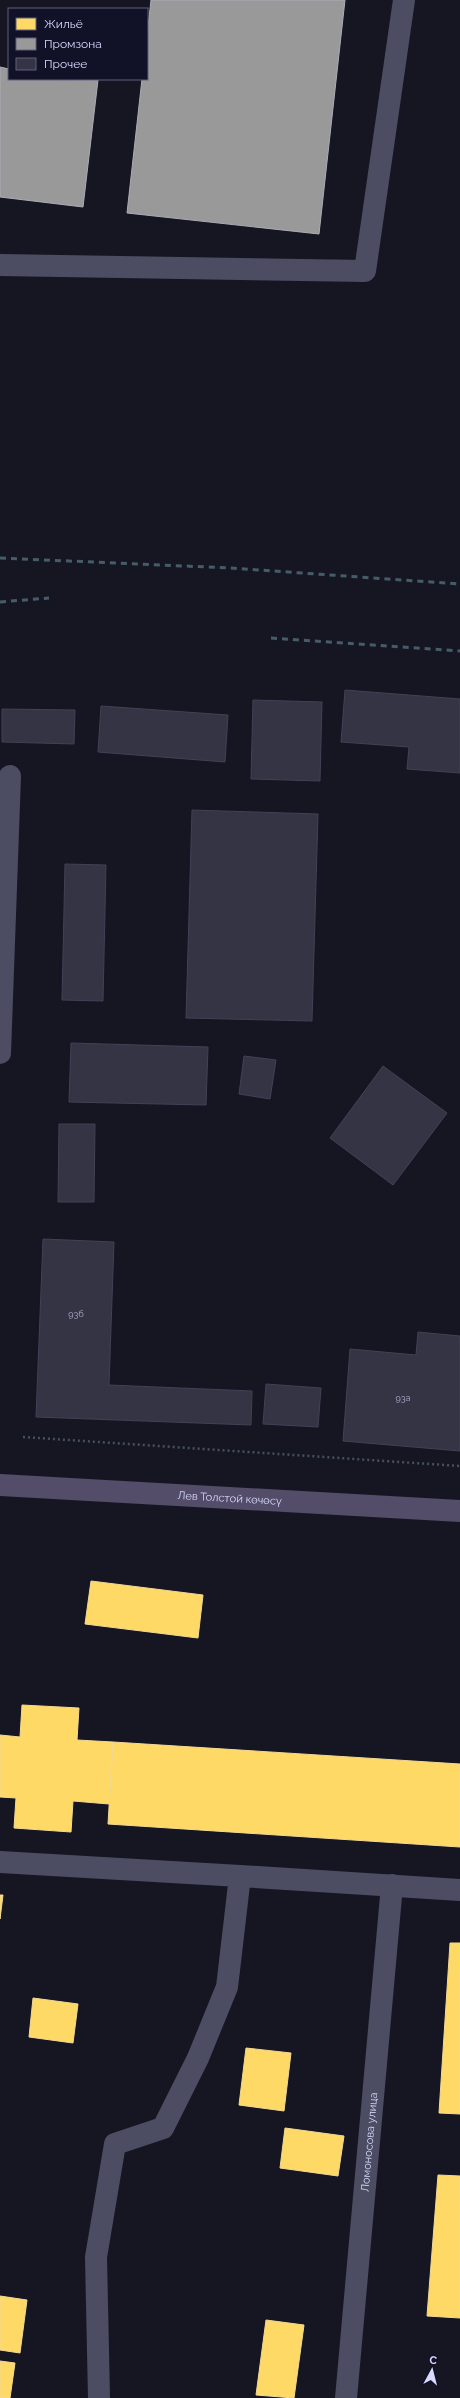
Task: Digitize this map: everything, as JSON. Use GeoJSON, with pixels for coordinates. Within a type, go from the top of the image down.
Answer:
{"type":"FeatureCollection","features":[{"type":"Feature","properties":{"kind":"main road","name":"Лев Толстой көчөсү"},"geometry":{"type":"LineString","coordinates":[[0,1484],[460,1511]]}},
{"type":"Feature","properties":{"kind":"street"},"geometry":{"type":"LineString","coordinates":[[0,265],[365,271],[404,0]]}},
{"type":"Feature","properties":{"kind":"street"},"geometry":{"type":"LineString","coordinates":[[0,1053],[10,776]]}},
{"type":"Feature","properties":{"kind":"street"},"geometry":{"type":"LineString","coordinates":[[0,1862],[460,1890]]}},
{"type":"Feature","properties":{"kind":"street"},"geometry":{"type":"LineString","coordinates":[[99,2398],[96,2257],[115,2144],[163,2128],[198,2058],[227,1987],[240,1876]]}},
{"type":"Feature","properties":{"kind":"street","name":"Ломоносова улица"},"geometry":{"type":"LineString","coordinates":[[346,2398],[392,1885]]}},
{"type":"Feature","properties":{"kind":"path"},"geometry":{"type":"LineString","coordinates":[[23,1437],[460,1466]]}},
{"type":"Feature","properties":{"kind":"building: Жильё"},"geometry":{"type":"Polygon","coordinates":[[[91,1581],[203,1595],[198,1638],[85,1624],[91,1581]]]}},
{"type":"Feature","properties":{"kind":"building: Жильё"},"geometry":{"type":"Polygon","coordinates":[[[22,1705],[79,1708],[77,1740],[113,1742],[109,1804],[73,1801],[71,1832],[14,1828],[16,1798],[0,1797],[0,1735],[20,1737],[22,1705]]]}},
{"type":"Feature","properties":{"kind":"building: Жильё"},"geometry":{"type":"Polygon","coordinates":[[[113,1742],[460,1764],[460,1847],[108,1824],[113,1742]]]}},
{"type":"Feature","properties":{"kind":"building: Жильё"},"geometry":{"type":"Polygon","coordinates":[[[0,1895],[3,1895],[0,1919],[0,1895]]]}},
{"type":"Feature","properties":{"kind":"building: Жильё"},"geometry":{"type":"Polygon","coordinates":[[[450,1943],[460,1943],[460,2114],[439,2113],[450,1943]]]}},
{"type":"Feature","properties":{"kind":"building: Жильё"},"geometry":{"type":"Polygon","coordinates":[[[33,1998],[78,2004],[73,2043],[29,2037],[33,1998]]]}},
{"type":"Feature","properties":{"kind":"building: Жильё"},"geometry":{"type":"Polygon","coordinates":[[[246,2048],[291,2053],[284,2111],[239,2105],[246,2048]]]}},
{"type":"Feature","properties":{"kind":"building: Жильё"},"geometry":{"type":"Polygon","coordinates":[[[285,2128],[344,2136],[338,2176],[280,2168],[285,2128]]]}},
{"type":"Feature","properties":{"kind":"building: Жильё"},"geometry":{"type":"Polygon","coordinates":[[[438,2175],[460,2176],[460,2318],[427,2316],[438,2175]]]}},
{"type":"Feature","properties":{"kind":"building: Жильё"},"geometry":{"type":"Polygon","coordinates":[[[0,2296],[27,2300],[20,2353],[0,2350],[0,2296]]]}},
{"type":"Feature","properties":{"kind":"building: Жильё"},"geometry":{"type":"Polygon","coordinates":[[[266,2320],[304,2325],[294,2398],[256,2395],[266,2320]]]}},
{"type":"Feature","properties":{"kind":"building: Жильё"},"geometry":{"type":"Polygon","coordinates":[[[0,2361],[15,2363],[10,2398],[0,2398],[0,2361]]]}},
{"type":"Feature","properties":{"kind":"building: Промзона"},"geometry":{"type":"Polygon","coordinates":[[[151,0],[345,0],[319,234],[127,213],[142,80],[148,80],[148,27],[151,0]]]}},
{"type":"Feature","properties":{"kind":"building: Промзона"},"geometry":{"type":"Polygon","coordinates":[[[0,67],[8,69],[8,80],[98,80],[83,207],[0,197],[0,67]]]}},
{"type":"Feature","properties":{"kind":"building: Прочее"},"geometry":{"type":"Polygon","coordinates":[[[345,690],[460,699],[460,773],[407,769],[409,747],[341,742],[345,690]]]}},
{"type":"Feature","properties":{"kind":"building: Прочее"},"geometry":{"type":"Polygon","coordinates":[[[253,700],[322,702],[320,781],[251,779],[253,700]]]}},
{"type":"Feature","properties":{"kind":"building: Прочее"},"geometry":{"type":"Polygon","coordinates":[[[101,706],[228,715],[225,762],[98,752],[101,706]]]}},
{"type":"Feature","properties":{"kind":"building: Прочее"},"geometry":{"type":"Polygon","coordinates":[[[2,709],[75,710],[74,744],[2,742],[2,709]]]}},
{"type":"Feature","properties":{"kind":"building: Прочее"},"geometry":{"type":"Polygon","coordinates":[[[192,810],[318,814],[312,1021],[186,1018],[192,810]]]}},
{"type":"Feature","properties":{"kind":"building: Прочее"},"geometry":{"type":"Polygon","coordinates":[[[65,864],[106,865],[103,1001],[62,1000],[65,864]]]}},
{"type":"Feature","properties":{"kind":"building: Прочее"},"geometry":{"type":"Polygon","coordinates":[[[71,1043],[208,1047],[206,1105],[69,1102],[71,1043]]]}},
{"type":"Feature","properties":{"kind":"building: Прочее"},"geometry":{"type":"Polygon","coordinates":[[[244,1056],[276,1060],[270,1099],[239,1094],[244,1056]]]}},
{"type":"Feature","properties":{"kind":"building: Прочее"},"geometry":{"type":"Polygon","coordinates":[[[383,1066],[447,1113],[393,1185],[330,1138],[383,1066]]]}},
{"type":"Feature","properties":{"kind":"building: Прочее"},"geometry":{"type":"Polygon","coordinates":[[[59,1124],[95,1124],[94,1202],[58,1202],[59,1124]]]}},
{"type":"Feature","properties":{"kind":"building: Прочее"},"geometry":{"type":"Polygon","coordinates":[[[43,1239],[114,1242],[109,1385],[252,1391],[251,1425],[36,1417],[43,1239]]]}},
{"type":"Feature","properties":{"kind":"building: Прочее"},"geometry":{"type":"Polygon","coordinates":[[[418,1332],[460,1336],[460,1451],[343,1441],[350,1349],[416,1355],[418,1332]]]}},
{"type":"Feature","properties":{"kind":"building: Прочее"},"geometry":{"type":"Polygon","coordinates":[[[266,1384],[321,1388],[318,1427],[263,1424],[266,1384]]]}},
{"type":"Feature","properties":{"kind":"railway"},"geometry":{"type":"LineString","coordinates":[[0,558],[230,568],[460,584]]}},
{"type":"Feature","properties":{"kind":"railway"},"geometry":{"type":"LineString","coordinates":[[0,602],[49,598]]}},
{"type":"Feature","properties":{"kind":"railway"},"geometry":{"type":"LineString","coordinates":[[271,638],[460,651]]}}]}
